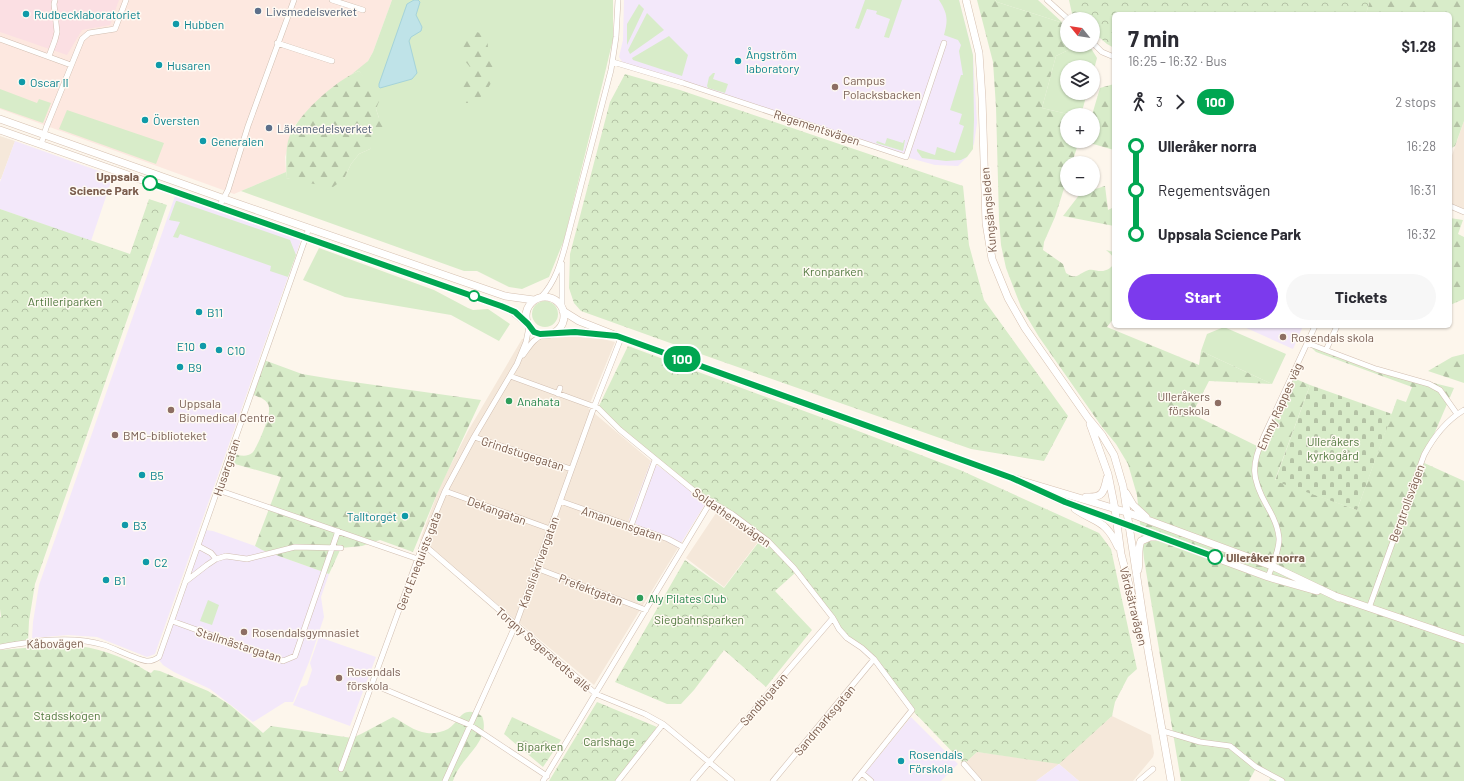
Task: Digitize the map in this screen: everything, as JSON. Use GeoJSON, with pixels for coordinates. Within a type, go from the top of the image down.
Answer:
{"type":"FeatureCollection","features":[{"type":"Feature","properties":{"kind":"main road","name":"Kungsängsleden"},"geometry":{"type":"LineString","coordinates":[[966,0],[979,53],[986,223],[992,259],[1001,283],[1016,313],[1088,418],[1102,435],[1114,455],[1123,486],[1128,524]]}},
{"type":"Feature","properties":{"kind":"main road"},"geometry":{"type":"LineString","coordinates":[[0,120],[505,296],[538,299],[552,298],[557,301],[563,309],[579,321],[619,337],[1012,478],[1066,498],[1117,520],[1268,577],[1339,598],[1464,640]]}},
{"type":"Feature","properties":{"kind":"main road"},"geometry":{"type":"LineString","coordinates":[[0,130],[501,306],[512,311],[534,332],[543,335],[575,332],[619,337]]}},
{"type":"Feature","properties":{"kind":"main road"},"geometry":{"type":"LineString","coordinates":[[528,325],[526,317],[527,310],[538,299]]}},
{"type":"Feature","properties":{"kind":"main road"},"geometry":{"type":"LineString","coordinates":[[554,333],[559,329],[563,322],[563,309]]}},
{"type":"Feature","properties":{"kind":"main road","name":"Kungsängsleden"},"geometry":{"type":"LineString","coordinates":[[1088,418],[1108,474],[1117,520]]}},
{"type":"Feature","properties":{"kind":"main road"},"geometry":{"type":"LineString","coordinates":[[1066,498],[1095,498],[1099,496],[1104,490],[1108,474]]}},
{"type":"Feature","properties":{"kind":"main road"},"geometry":{"type":"LineString","coordinates":[[1123,486],[1133,505],[1152,522]]}},
{"type":"Feature","properties":{"kind":"main road"},"geometry":{"type":"LineString","coordinates":[[1066,498],[1126,512],[1272,566],[1339,598]]}},
{"type":"Feature","properties":{"kind":"main road"},"geometry":{"type":"LineString","coordinates":[[1066,498],[1079,512],[1096,520],[1111,532],[1121,554]]}},
{"type":"Feature","properties":{"kind":"main road","name":"Vårdsätravägen"},"geometry":{"type":"LineString","coordinates":[[1117,520],[1121,554],[1156,692]]}},
{"type":"Feature","properties":{"kind":"main road","name":"Vårdsätravägen"},"geometry":{"type":"LineString","coordinates":[[1128,524],[1171,781]]}},
{"type":"Feature","properties":{"kind":"main road"},"geometry":{"type":"LineString","coordinates":[[1137,576],[1140,562],[1139,546],[1141,541],[1150,537],[1162,537]]}},
{"type":"Feature","properties":{"kind":"street"},"geometry":{"type":"LineString","coordinates":[[49,56],[56,40],[57,32],[54,4],[55,0]]}},
{"type":"Feature","properties":{"kind":"street"},"geometry":{"type":"LineString","coordinates":[[41,145],[82,39],[89,33],[115,29],[126,0]]}},
{"type":"Feature","properties":{"kind":"street"},"geometry":{"type":"LineString","coordinates":[[219,207],[228,190],[248,126],[277,43],[294,0]]}},
{"type":"Feature","properties":{"kind":"street"},"geometry":{"type":"LineString","coordinates":[[332,0],[363,10]]}},
{"type":"Feature","properties":{"kind":"street"},"geometry":{"type":"LineString","coordinates":[[538,299],[549,288],[562,261],[613,62],[618,0]]}},
{"type":"Feature","properties":{"kind":"street"},"geometry":{"type":"LineString","coordinates":[[1047,0],[1060,12]]}},
{"type":"Feature","properties":{"kind":"street"},"geometry":{"type":"LineString","coordinates":[[0,39],[71,65]]}},
{"type":"Feature","properties":{"kind":"street"},"geometry":{"type":"LineString","coordinates":[[277,43],[332,61]]}},
{"type":"Feature","properties":{"kind":"street","name":"Regementsvägen"},"geometry":{"type":"LineString","coordinates":[[613,62],[682,83],[906,157],[944,43]]}},
{"type":"Feature","properties":{"kind":"street"},"geometry":{"type":"LineString","coordinates":[[1100,50],[1112,56]]}},
{"type":"Feature","properties":{"kind":"street"},"geometry":{"type":"LineString","coordinates":[[1452,207],[1464,212]]}},
{"type":"Feature","properties":{"kind":"street","name":"Husargatan"},"geometry":{"type":"LineString","coordinates":[[155,660],[161,652],[309,228]]}},
{"type":"Feature","properties":{"kind":"street"},"geometry":{"type":"LineString","coordinates":[[562,261],[563,309]]}},
{"type":"Feature","properties":{"kind":"street","name":"Gerd Enequists gata"},"geometry":{"type":"LineString","coordinates":[[517,364],[526,342],[528,325]]}},
{"type":"Feature","properties":{"kind":"street","name":"Emmy Rappes väg"},"geometry":{"type":"LineString","coordinates":[[1268,577],[1278,546],[1278,528],[1257,488],[1254,468],[1259,447],[1314,328]]}},
{"type":"Feature","properties":{"kind":"street"},"geometry":{"type":"LineString","coordinates":[[1326,350],[1336,328]]}},
{"type":"Feature","properties":{"kind":"street","name":"Gerd Enequists gata"},"geometry":{"type":"LineString","coordinates":[[341,769],[418,559],[422,544],[445,491],[474,437],[517,364],[530,344],[538,337],[543,335]]}},
{"type":"Feature","properties":{"kind":"street","name":"Kansliskrivargatan"},"geometry":{"type":"LineString","coordinates":[[445,781],[516,624],[571,469],[613,358],[619,337]]}},
{"type":"Feature","properties":{"kind":"street"},"geometry":{"type":"LineString","coordinates":[[1307,343],[1376,369],[1429,384],[1440,390],[1458,414]]}},
{"type":"Feature","properties":{"kind":"street","name":"Soldathemsvägen"},"geometry":{"type":"LineString","coordinates":[[510,376],[598,408],[620,430],[698,494],[732,514],[779,551],[833,618],[839,629],[847,638],[862,648],[874,659],[912,710],[862,773]]}},
{"type":"Feature","properties":{"kind":"street"},"geometry":{"type":"LineString","coordinates":[[558,394],[560,388]]}},
{"type":"Feature","properties":{"kind":"street","name":"Bergtrollsvägen"},"geometry":{"type":"LineString","coordinates":[[1369,608],[1424,455],[1432,440],[1464,410]]}},
{"type":"Feature","properties":{"kind":"street","name":"Grindstugegatan"},"geometry":{"type":"LineString","coordinates":[[474,437],[571,469]]}},
{"type":"Feature","properties":{"kind":"street"},"geometry":{"type":"LineString","coordinates":[[631,526],[656,460]]}},
{"type":"Feature","properties":{"kind":"street"},"geometry":{"type":"LineString","coordinates":[[218,490],[418,559]]}},
{"type":"Feature","properties":{"kind":"street","name":"Dekangatan"},"geometry":{"type":"LineString","coordinates":[[445,491],[550,529]]}},
{"type":"Feature","properties":{"kind":"street"},"geometry":{"type":"LineString","coordinates":[[543,781],[711,501]]}},
{"type":"Feature","properties":{"kind":"street","name":"Amanuensgatan"},"geometry":{"type":"LineString","coordinates":[[560,502],[668,539],[683,547]]}},
{"type":"Feature","properties":{"kind":"street","name":"Stallmästargatan"},"geometry":{"type":"LineString","coordinates":[[172,621],[283,661],[295,656],[338,531]]}},
{"type":"Feature","properties":{"kind":"street","name":"Torgny Segerstedts allé"},"geometry":{"type":"LineString","coordinates":[[422,544],[596,694],[645,714],[663,724],[732,781]]}},
{"type":"Feature","properties":{"kind":"street"},"geometry":{"type":"LineString","coordinates":[[198,546],[211,553],[216,559]]}},
{"type":"Feature","properties":{"kind":"street"},"geometry":{"type":"LineString","coordinates":[[185,583],[216,559],[226,556],[247,559],[295,546],[341,548]]}},
{"type":"Feature","properties":{"kind":"street","name":"Prefektgatan"},"geometry":{"type":"LineString","coordinates":[[536,568],[646,610]]}},
{"type":"Feature","properties":{"kind":"street","name":"Sandbigatan"},"geometry":{"type":"LineString","coordinates":[[694,781],[833,618]]}},
{"type":"Feature","properties":{"kind":"street","name":"Kåbovägen"},"geometry":{"type":"LineString","coordinates":[[0,647],[28,642],[68,640],[83,641],[104,645],[147,661],[155,660]]}},
{"type":"Feature","properties":{"kind":"street","name":"Sandmarksgatan"},"geometry":{"type":"LineString","coordinates":[[773,781],[874,659]]}},
{"type":"Feature","properties":{"kind":"street"},"geometry":{"type":"LineString","coordinates":[[372,684],[470,725],[547,776]]}},
{"type":"Feature","properties":{"kind":"street"},"geometry":{"type":"LineString","coordinates":[[618,781],[663,724]]}},
{"type":"Feature","properties":{"kind":"street"},"geometry":{"type":"LineString","coordinates":[[1163,732],[1200,742],[1230,746],[1256,767],[1282,781]]}},
{"type":"Feature","properties":{"kind":"street"},"geometry":{"type":"LineString","coordinates":[[964,764],[979,781]]}},
{"type":"Feature","properties":{"kind":"street"},"geometry":{"type":"LineString","coordinates":[[1139,781],[1153,769]]}},
{"type":"Feature","properties":{"kind":"street"},"geometry":{"type":"LineString","coordinates":[[855,781],[862,773],[871,781]]}},
{"type":"Feature","properties":{"kind":"shaded area","name":"Uppsala Science Park"},"geometry":{"type":"Polygon","coordinates":[[[0,0],[392,0],[373,52],[368,61],[359,70],[332,89],[309,109],[295,125],[285,157],[286,172],[234,194],[0,109],[0,0]]]}},
{"type":"Feature","properties":{"kind":"shaded area"},"geometry":{"type":"Polygon","coordinates":[[[0,0],[119,0],[110,25],[82,30],[67,55],[0,32],[0,0]]]}},
{"type":"Feature","properties":{"kind":"shaded area","name":"Campus Polacksbacken"},"geometry":{"type":"Polygon","coordinates":[[[624,0],[959,0],[973,55],[977,123],[974,144],[966,158],[958,166],[935,165],[906,157],[625,66],[619,57],[623,40],[624,0]]]}},
{"type":"Feature","properties":{"kind":"shaded area"},"geometry":{"type":"Polygon","coordinates":[[[1464,121],[1464,210],[1452,206],[1452,155],[1464,121]]]}},
{"type":"Feature","properties":{"kind":"shaded area"},"geometry":{"type":"Polygon","coordinates":[[[0,136],[15,141],[1,179],[0,179],[0,136]]]}},
{"type":"Feature","properties":{"kind":"shaded area"},"geometry":{"type":"Polygon","coordinates":[[[15,141],[113,176],[91,241],[0,209],[0,182],[15,141]]]}},
{"type":"Feature","properties":{"kind":"shaded area","name":"Uppsala Biomedical Centre"},"geometry":{"type":"Polygon","coordinates":[[[175,196],[301,240],[155,654],[147,657],[97,637],[68,635],[32,638],[39,585],[175,196]]]}},
{"type":"Feature","properties":{"kind":"shaded area","name":"Rosendals skola"},"geometry":{"type":"Polygon","coordinates":[[[1246,328],[1302,328],[1293,349],[1246,328]]]}},
{"type":"Feature","properties":{"kind":"shaded area"},"geometry":{"type":"Polygon","coordinates":[[[561,336],[599,338],[615,342],[588,408],[651,461],[629,520],[678,548],[594,685],[420,540],[440,486],[468,431],[522,339],[561,336]]]}},
{"type":"Feature","properties":{"kind":"shaded area"},"geometry":{"type":"Polygon","coordinates":[[[651,461],[707,501],[678,548],[629,520],[651,461]]]}},
{"type":"Feature","properties":{"kind":"shaded area"},"geometry":{"type":"Polygon","coordinates":[[[720,507],[768,541],[763,546],[758,542],[724,587],[686,558],[720,507]]]}},
{"type":"Feature","properties":{"kind":"shaded area","name":"Rosendalsgymnasiet"},"geometry":{"type":"Polygon","coordinates":[[[206,530],[213,531],[255,546],[262,550],[329,574],[321,597],[324,617],[309,662],[293,702],[285,702],[253,722],[210,689],[174,672],[163,665],[159,660],[206,530]]]}},
{"type":"Feature","properties":{"kind":"shaded area","name":"Rosendals förskola"},"geometry":{"type":"Polygon","coordinates":[[[319,637],[376,657],[350,726],[293,705],[301,687],[307,685],[312,670],[310,663],[319,637]]]}},
{"type":"Feature","properties":{"kind":"shaded area"},"geometry":{"type":"Polygon","coordinates":[[[1112,716],[1151,735],[1154,753],[1153,757],[1133,781],[1079,781],[1059,764],[1036,781],[979,781],[964,764],[977,752],[1059,763],[1112,716]]]}},
{"type":"Feature","properties":{"kind":"shaded area","name":"Rosendals förskola"},"geometry":{"type":"Polygon","coordinates":[[[911,717],[958,764],[941,781],[873,781],[865,773],[911,717]]]}},
{"type":"Feature","properties":{"kind":"shaded area"},"geometry":{"type":"Polygon","coordinates":[[[1059,764],[1079,781],[1036,781],[1059,764]]]}},
{"type":"Feature","properties":{"kind":"green space"},"geometry":{"type":"Polygon","coordinates":[[[392,0],[613,0],[613,39],[564,240],[549,277],[522,289],[509,287],[477,271],[464,271],[241,191],[286,172],[286,178],[291,179],[344,179],[351,164],[359,154],[370,149],[379,118],[376,109],[379,99],[359,71],[352,74],[368,61],[373,52],[392,0]]]}},
{"type":"Feature","properties":{"kind":"green space"},"geometry":{"type":"Polygon","coordinates":[[[865,0],[902,0],[889,38],[884,37],[890,19],[876,14],[877,11],[867,9],[859,29],[855,28],[865,0]]]}},
{"type":"Feature","properties":{"kind":"green space"},"geometry":{"type":"Polygon","coordinates":[[[939,0],[959,0],[973,55],[973,149],[967,157],[961,160],[946,161],[922,158],[917,151],[917,149],[935,155],[937,147],[955,153],[964,126],[959,124],[962,114],[950,110],[961,75],[963,75],[959,51],[961,45],[958,40],[944,35],[946,13],[939,0]]]}},
{"type":"Feature","properties":{"kind":"green space"},"geometry":{"type":"Polygon","coordinates":[[[977,0],[995,0],[997,2],[1060,22],[1060,52],[1064,52],[1056,56],[1042,108],[1060,112],[1060,148],[1077,148],[1074,156],[1060,156],[1060,196],[1062,196],[1055,217],[1044,242],[1043,250],[1063,264],[1066,273],[1072,276],[1088,270],[1106,270],[1112,266],[1112,321],[1107,327],[1199,365],[1201,351],[1272,384],[1209,381],[1192,414],[1259,447],[1291,377],[1310,385],[1275,480],[1357,510],[1397,399],[1406,402],[1412,387],[1316,352],[1307,343],[1376,369],[1454,388],[1422,462],[1464,481],[1464,781],[1269,781],[1271,775],[1256,768],[1249,781],[1181,781],[1144,559],[1137,495],[1128,464],[1116,444],[1102,427],[1039,337],[1021,307],[1006,268],[1001,245],[993,62],[977,0]]]}},
{"type":"Feature","properties":{"kind":"green space"},"geometry":{"type":"Polygon","coordinates":[[[995,0],[1038,0],[1060,20],[1060,22],[997,2],[995,0]]]}},
{"type":"Feature","properties":{"kind":"green space"},"geometry":{"type":"Polygon","coordinates":[[[1069,0],[1370,0],[1367,12],[1112,12],[1112,47],[1100,38],[1100,12],[1072,12],[1069,0]]]}},
{"type":"Feature","properties":{"kind":"green space"},"geometry":{"type":"Polygon","coordinates":[[[1370,0],[1464,0],[1464,121],[1455,146],[1452,148],[1452,12],[1367,12],[1370,0]]]}},
{"type":"Feature","properties":{"kind":"green space"},"geometry":{"type":"Polygon","coordinates":[[[639,4],[644,9],[627,45],[627,24],[639,4]]]}},
{"type":"Feature","properties":{"kind":"green space"},"geometry":{"type":"Polygon","coordinates":[[[647,13],[664,30],[630,54],[628,50],[647,13]]]}},
{"type":"Feature","properties":{"kind":"green space"},"geometry":{"type":"Polygon","coordinates":[[[471,31],[484,36],[488,46],[488,51],[499,60],[494,78],[483,95],[473,102],[464,103],[460,98],[462,90],[466,80],[474,72],[456,50],[459,39],[471,31]]]}},
{"type":"Feature","properties":{"kind":"green space"},"geometry":{"type":"Polygon","coordinates":[[[669,36],[688,55],[682,76],[633,60],[632,58],[669,36]]]}},
{"type":"Feature","properties":{"kind":"green space"},"geometry":{"type":"Polygon","coordinates":[[[1064,52],[1093,52],[1097,58],[1096,60],[1060,60],[1060,100],[1085,100],[1083,108],[1060,108],[1060,112],[1042,108],[1056,56],[1064,52]]]}},
{"type":"Feature","properties":{"kind":"green space"},"geometry":{"type":"Polygon","coordinates":[[[359,71],[380,99],[376,109],[379,118],[385,124],[370,149],[359,154],[351,164],[344,179],[333,187],[286,178],[286,155],[288,141],[298,121],[317,100],[339,82],[359,71]]]}},
{"type":"Feature","properties":{"kind":"green space"},"geometry":{"type":"Polygon","coordinates":[[[715,73],[713,79],[728,84],[725,93],[708,88],[709,77],[715,73]]]}},
{"type":"Feature","properties":{"kind":"green space","name":"Kronparken"},"geometry":{"type":"Polygon","coordinates":[[[625,74],[680,90],[963,186],[969,245],[984,300],[1068,416],[1044,461],[971,449],[581,311],[574,303],[569,288],[570,254],[610,102],[625,74]]]}},
{"type":"Feature","properties":{"kind":"green space"},"geometry":{"type":"Polygon","coordinates":[[[1112,85],[1112,149],[1100,146],[1100,108],[1094,108],[1096,100],[1100,100],[1100,88],[1112,85]]]}},
{"type":"Feature","properties":{"kind":"green space"},"geometry":{"type":"Polygon","coordinates":[[[0,89],[37,103],[39,99],[51,103],[43,123],[0,108],[0,89]]]}},
{"type":"Feature","properties":{"kind":"green space"},"geometry":{"type":"Polygon","coordinates":[[[67,110],[164,143],[156,164],[59,129],[67,110]]]}},
{"type":"Feature","properties":{"kind":"green space"},"geometry":{"type":"Polygon","coordinates":[[[887,138],[903,143],[905,140],[903,151],[876,143],[877,141],[885,144],[887,138]]]}},
{"type":"Feature","properties":{"kind":"green space"},"geometry":{"type":"Polygon","coordinates":[[[1105,186],[1108,210],[1112,208],[1112,226],[1063,216],[1078,196],[1100,196],[1100,188],[1105,186]]]}},
{"type":"Feature","properties":{"kind":"green space","name":"Artilleriparken"},"geometry":{"type":"Polygon","coordinates":[[[149,199],[167,205],[35,584],[29,621],[28,642],[0,647],[0,209],[130,254],[149,199]]]}},
{"type":"Feature","properties":{"kind":"green space"},"geometry":{"type":"Polygon","coordinates":[[[176,201],[290,240],[296,255],[288,277],[270,271],[271,266],[180,234],[178,238],[173,237],[180,222],[169,220],[176,201]]]}},
{"type":"Feature","properties":{"kind":"green space"},"geometry":{"type":"Polygon","coordinates":[[[1452,218],[1463,220],[1458,234],[1464,237],[1464,299],[1452,304],[1452,218]]]}},
{"type":"Feature","properties":{"kind":"green space"},"geometry":{"type":"Polygon","coordinates":[[[319,248],[434,290],[473,310],[488,309],[510,324],[499,341],[451,315],[345,297],[303,280],[319,248]]]}},
{"type":"Feature","properties":{"kind":"green space"},"geometry":{"type":"Polygon","coordinates":[[[1106,250],[1112,252],[1112,256],[1106,250]]]}},
{"type":"Feature","properties":{"kind":"green space"},"geometry":{"type":"Polygon","coordinates":[[[545,301],[554,305],[558,314],[554,323],[545,327],[536,323],[532,314],[536,305],[545,301]]]}},
{"type":"Feature","properties":{"kind":"green space"},"geometry":{"type":"Polygon","coordinates":[[[1222,328],[1226,328],[1286,354],[1272,384],[1201,351],[1207,334],[1222,328]]]}},
{"type":"Feature","properties":{"kind":"green space"},"geometry":{"type":"Polygon","coordinates":[[[628,346],[960,470],[1099,533],[1111,549],[1137,669],[1128,677],[1115,702],[1112,716],[1059,764],[977,752],[964,764],[912,710],[874,659],[847,638],[779,551],[699,492],[631,438],[598,408],[628,346]]]}},
{"type":"Feature","properties":{"kind":"green space"},"geometry":{"type":"Polygon","coordinates":[[[1464,354],[1464,383],[1428,371],[1452,357],[1464,354]]]}},
{"type":"Feature","properties":{"kind":"green space"},"geometry":{"type":"Polygon","coordinates":[[[264,360],[302,374],[481,400],[437,494],[413,552],[380,540],[362,546],[341,548],[329,574],[262,550],[255,546],[281,477],[228,462],[231,453],[245,456],[252,453],[260,439],[265,425],[269,413],[268,404],[263,399],[252,394],[264,360]]]}},
{"type":"Feature","properties":{"kind":"green space","name":"Ulleråkers kyrkogård"},"geometry":{"type":"Polygon","coordinates":[[[1310,385],[1392,414],[1357,510],[1275,481],[1310,385]]]}},
{"type":"Feature","properties":{"kind":"green space","name":"Siegbahnsparken"},"geometry":{"type":"Polygon","coordinates":[[[768,542],[795,573],[775,591],[812,630],[766,687],[724,650],[694,690],[681,704],[667,704],[615,682],[685,560],[724,588],[758,543],[763,547],[768,542]]]}},
{"type":"Feature","properties":{"kind":"green space"},"geometry":{"type":"Polygon","coordinates":[[[208,600],[219,605],[212,625],[200,621],[208,600]]]}},
{"type":"Feature","properties":{"kind":"green space","name":"Stadsskogen"},"geometry":{"type":"Polygon","coordinates":[[[61,645],[80,646],[108,653],[137,665],[151,673],[154,670],[160,671],[208,691],[230,705],[263,733],[271,726],[352,738],[393,717],[417,730],[427,733],[435,733],[448,729],[462,715],[470,712],[482,716],[484,725],[483,734],[474,750],[461,765],[453,781],[0,781],[0,650],[61,645]]]}},
{"type":"Feature","properties":{"kind":"green space","name":"Carlshage"},"geometry":{"type":"Polygon","coordinates":[[[597,702],[657,727],[616,781],[549,781],[597,702]]]}},
{"type":"Feature","properties":{"kind":"green space","name":"Biparken"},"geometry":{"type":"Polygon","coordinates":[[[512,717],[561,740],[543,767],[504,734],[512,717]]]}},
{"type":"Feature","properties":{"kind":"water"},"geometry":{"type":"Polygon","coordinates":[[[414,0],[418,0],[420,2],[416,15],[422,27],[421,31],[411,37],[409,41],[417,73],[412,79],[380,88],[379,84],[407,4],[414,0]]]}},
{"type":"Feature","properties":{"kind":"bus line","name":"100"},"geometry":{"type":"LineString","coordinates":[[150,183],[501,306],[515,312],[534,332],[543,335],[575,332],[617,336],[1012,478],[1065,502],[1215,557]]}},
{"type":"Feature","properties":{"kind":"place","name":"Livsmedelsverket"},"geometry":{"type":"Point","coordinates":[258,11]}},
{"type":"Feature","properties":{"kind":"place","name":"Rudbecklaboratoriet"},"geometry":{"type":"Point","coordinates":[26,14]}},
{"type":"Feature","properties":{"kind":"place","name":"Hubben"},"geometry":{"type":"Point","coordinates":[176,24]}},
{"type":"Feature","properties":{"kind":"place","name":"Ångström laboratory"},"geometry":{"type":"Point","coordinates":[738,61]}},
{"type":"Feature","properties":{"kind":"place","name":"Husaren"},"geometry":{"type":"Point","coordinates":[159,65]}},
{"type":"Feature","properties":{"kind":"place","name":"Oscar II"},"geometry":{"type":"Point","coordinates":[22,82]}},
{"type":"Feature","properties":{"kind":"place","name":"Campus Polacksbacken"},"geometry":{"type":"Point","coordinates":[835,87]}},
{"type":"Feature","properties":{"kind":"place","name":"Översten"},"geometry":{"type":"Point","coordinates":[145,120]}},
{"type":"Feature","properties":{"kind":"place","name":"Läkemedelsverket"},"geometry":{"type":"Point","coordinates":[269,128]}},
{"type":"Feature","properties":{"kind":"place","name":"Generalen"},"geometry":{"type":"Point","coordinates":[203,141]}},
{"type":"Feature","properties":{"kind":"place","name":"Uppsala Science Park"},"geometry":{"type":"Point","coordinates":[150,183]}},
{"type":"Feature","properties":{"kind":"place","name":"B11"},"geometry":{"type":"Point","coordinates":[199,312]}},
{"type":"Feature","properties":{"kind":"place","name":"Rosendals skola"},"geometry":{"type":"Point","coordinates":[1283,337]}},
{"type":"Feature","properties":{"kind":"place","name":"E10"},"geometry":{"type":"Point","coordinates":[203,346]}},
{"type":"Feature","properties":{"kind":"place","name":"C10"},"geometry":{"type":"Point","coordinates":[219,350]}},
{"type":"Feature","properties":{"kind":"place","name":"B9"},"geometry":{"type":"Point","coordinates":[180,367]}},
{"type":"Feature","properties":{"kind":"place","name":"Anahata"},"geometry":{"type":"Point","coordinates":[509,401]}},
{"type":"Feature","properties":{"kind":"place","name":"Ulleråkers förskola"},"geometry":{"type":"Point","coordinates":[1218,403]}},
{"type":"Feature","properties":{"kind":"place","name":"Uppsala Biomedical Centre"},"geometry":{"type":"Point","coordinates":[171,410]}},
{"type":"Feature","properties":{"kind":"place","name":"BMC-biblioteket"},"geometry":{"type":"Point","coordinates":[115,435]}},
{"type":"Feature","properties":{"kind":"place","name":"B5"},"geometry":{"type":"Point","coordinates":[142,475]}},
{"type":"Feature","properties":{"kind":"place","name":"Talltorget"},"geometry":{"type":"Point","coordinates":[405,516]}},
{"type":"Feature","properties":{"kind":"place","name":"B3"},"geometry":{"type":"Point","coordinates":[125,525]}},
{"type":"Feature","properties":{"kind":"place","name":"Ulleråker norra"},"geometry":{"type":"Point","coordinates":[1215,557]}},
{"type":"Feature","properties":{"kind":"place","name":"C2"},"geometry":{"type":"Point","coordinates":[146,562]}},
{"type":"Feature","properties":{"kind":"place","name":"B1"},"geometry":{"type":"Point","coordinates":[106,580]}},
{"type":"Feature","properties":{"kind":"place","name":"Aly Pilates Club"},"geometry":{"type":"Point","coordinates":[640,598]}},
{"type":"Feature","properties":{"kind":"place","name":"Rosendalsgymnasiet"},"geometry":{"type":"Point","coordinates":[244,632]}},
{"type":"Feature","properties":{"kind":"place","name":"Rosendals förskola"},"geometry":{"type":"Point","coordinates":[339,678]}},
{"type":"Feature","properties":{"kind":"place","name":"Rosendals Förskola"},"geometry":{"type":"Point","coordinates":[901,761]}}]}
